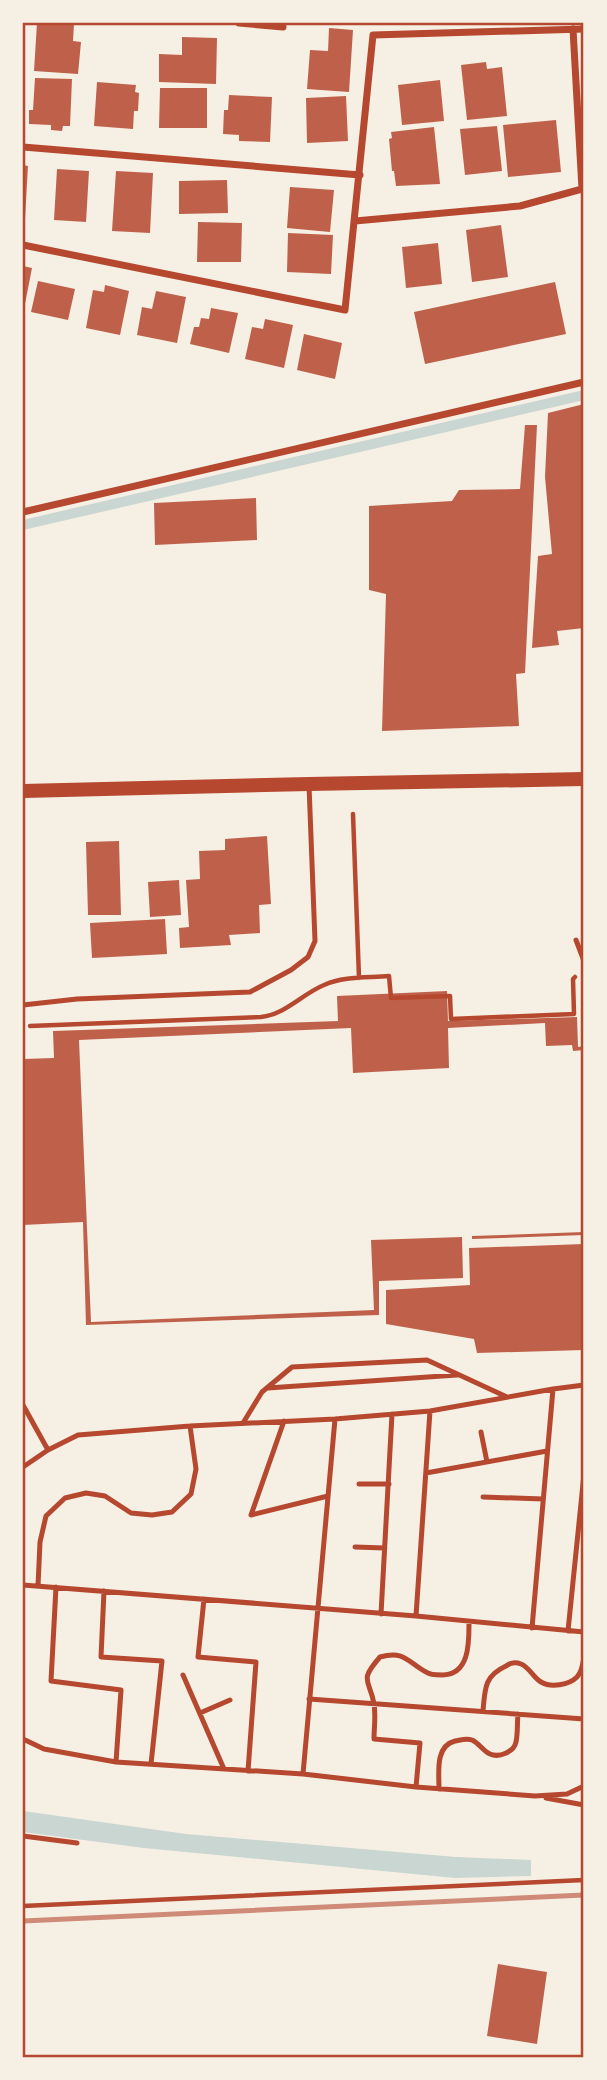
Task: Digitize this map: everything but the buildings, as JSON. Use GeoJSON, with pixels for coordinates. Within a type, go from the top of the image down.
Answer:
{"type":"FeatureCollection","features":[{"type":"Feature","properties":{"kind":"main road"},"geometry":{"type":"LineString","coordinates":[[23,792],[584,779]]}},
{"type":"Feature","properties":{"kind":"street"},"geometry":{"type":"LineString","coordinates":[[239,23],[282,27]]}},
{"type":"Feature","properties":{"kind":"street"},"geometry":{"type":"LineString","coordinates":[[355,221],[520,206],[582,189],[573,29]]}},
{"type":"Feature","properties":{"kind":"street"},"geometry":{"type":"LineString","coordinates":[[23,246],[345,310],[373,35],[584,29]]}},
{"type":"Feature","properties":{"kind":"street"},"geometry":{"type":"LineString","coordinates":[[23,147],[360,175]]}},
{"type":"Feature","properties":{"kind":"street"},"geometry":{"type":"LineString","coordinates":[[23,512],[584,382]]}},
{"type":"Feature","properties":{"kind":"lane"},"geometry":{"type":"LineString","coordinates":[[23,1005],[77,999],[250,992],[291,970],[308,957],[315,942],[309,784]]}},
{"type":"Feature","properties":{"kind":"lane"},"geometry":{"type":"LineString","coordinates":[[576,940],[584,961]]}},
{"type":"Feature","properties":{"kind":"lane"},"geometry":{"type":"LineString","coordinates":[[243,1423],[261,1392],[292,1367],[427,1360],[507,1397]]}},
{"type":"Feature","properties":{"kind":"lane"},"geometry":{"type":"LineString","coordinates":[[267,1388],[460,1375]]}},
{"type":"Feature","properties":{"kind":"lane"},"geometry":{"type":"LineString","coordinates":[[23,1466],[78,1435],[430,1411],[584,1385]]}},
{"type":"Feature","properties":{"kind":"lane"},"geometry":{"type":"LineString","coordinates":[[532,1628],[553,1389]]}},
{"type":"Feature","properties":{"kind":"lane"},"geometry":{"type":"LineString","coordinates":[[23,1405],[48,1450]]}},
{"type":"Feature","properties":{"kind":"lane"},"geometry":{"type":"LineString","coordinates":[[416,1616],[430,1411]]}},
{"type":"Feature","properties":{"kind":"lane"},"geometry":{"type":"LineString","coordinates":[[380,1614],[392,1414]]}},
{"type":"Feature","properties":{"kind":"lane"},"geometry":{"type":"LineString","coordinates":[[303,1774],[335,1419]]}},
{"type":"Feature","properties":{"kind":"lane"},"geometry":{"type":"LineString","coordinates":[[284,1421],[251,1516],[328,1496]]}},
{"type":"Feature","properties":{"kind":"lane"},"geometry":{"type":"LineString","coordinates":[[38,1586],[40,1542],[46,1516],[65,1498],[86,1493],[105,1496],[131,1513],[152,1516],[172,1512],[191,1494],[196,1469],[190,1426]]}},
{"type":"Feature","properties":{"kind":"lane"},"geometry":{"type":"LineString","coordinates":[[481,1432],[487,1462]]}},
{"type":"Feature","properties":{"kind":"lane"},"geometry":{"type":"LineString","coordinates":[[426,1473],[547,1451]]}},
{"type":"Feature","properties":{"kind":"lane"},"geometry":{"type":"LineString","coordinates":[[568,1631],[584,1474]]}},
{"type":"Feature","properties":{"kind":"lane"},"geometry":{"type":"LineString","coordinates":[[359,1484],[389,1484]]}},
{"type":"Feature","properties":{"kind":"lane"},"geometry":{"type":"LineString","coordinates":[[483,1497],[543,1499]]}},
{"type":"Feature","properties":{"kind":"lane"},"geometry":{"type":"LineString","coordinates":[[355,1547],[385,1548]]}},
{"type":"Feature","properties":{"kind":"lane"},"geometry":{"type":"LineString","coordinates":[[23,1585],[584,1632]]}},
{"type":"Feature","properties":{"kind":"lane"},"geometry":{"type":"LineString","coordinates":[[56,1587],[51,1681],[121,1690],[116,1762]]}},
{"type":"Feature","properties":{"kind":"lane"},"geometry":{"type":"LineString","coordinates":[[104,1591],[101,1657],[162,1661],[150,1764]]}},
{"type":"Feature","properties":{"kind":"lane"},"geometry":{"type":"LineString","coordinates":[[204,1599],[198,1657],[256,1662],[248,1770]]}},
{"type":"Feature","properties":{"kind":"lane"},"geometry":{"type":"LineString","coordinates":[[416,1787],[420,1743],[374,1739],[374,1704],[366,1682],[380,1657],[387,1656],[404,1656],[426,1672],[447,1675],[463,1665],[469,1649],[469,1622]]}},
{"type":"Feature","properties":{"kind":"lane"},"geometry":{"type":"LineString","coordinates":[[483,1711],[491,1675],[502,1667],[511,1663],[522,1664],[541,1682],[561,1685],[576,1679],[582,1670],[584,1657]]}},
{"type":"Feature","properties":{"kind":"lane"},"geometry":{"type":"LineString","coordinates":[[183,1675],[224,1769]]}},
{"type":"Feature","properties":{"kind":"lane"},"geometry":{"type":"LineString","coordinates":[[309,1699],[584,1719]]}},
{"type":"Feature","properties":{"kind":"lane"},"geometry":{"type":"LineString","coordinates":[[200,1713],[230,1700]]}},
{"type":"Feature","properties":{"kind":"lane"},"geometry":{"type":"LineString","coordinates":[[439,1789],[439,1761],[444,1748],[450,1742],[471,1740],[491,1754],[510,1752],[516,1744],[518,1714]]}},
{"type":"Feature","properties":{"kind":"lane"},"geometry":{"type":"LineString","coordinates":[[23,1739],[44,1749],[116,1762],[303,1774],[416,1787],[535,1796],[584,1805]]}},
{"type":"Feature","properties":{"kind":"lane"},"geometry":{"type":"LineString","coordinates":[[535,1796],[567,1794],[584,1786]]}},
{"type":"Feature","properties":{"kind":"lane"},"geometry":{"type":"LineString","coordinates":[[23,1836],[77,1843]]}},
{"type":"Feature","properties":{"kind":"path"},"geometry":{"type":"LineString","coordinates":[[353,814],[359,978]]}},
{"type":"Feature","properties":{"kind":"path"},"geometry":{"type":"LineString","coordinates":[[23,1027],[273,1016],[322,986],[338,980],[389,976],[391,998],[450,996],[451,1019],[574,1014],[573,979],[579,975]]}},
{"type":"Feature","properties":{"kind":"path"},"geometry":{"type":"LineString","coordinates":[[23,1906],[584,1880]]}},
{"type":"Feature","properties":{"kind":"shaded area"},"geometry":{"type":"Polygon","coordinates":[[[23,1811],[186,1834],[456,1857],[531,1860],[531,1876],[455,1878],[144,1848],[23,1832],[23,1811]]]}},
{"type":"Feature","properties":{"kind":"waterway"},"geometry":{"type":"LineString","coordinates":[[23,525],[584,395]]}},
{"type":"Feature","properties":{"kind":"railway"},"geometry":{"type":"LineString","coordinates":[[23,1921],[584,1895]]}}]}
